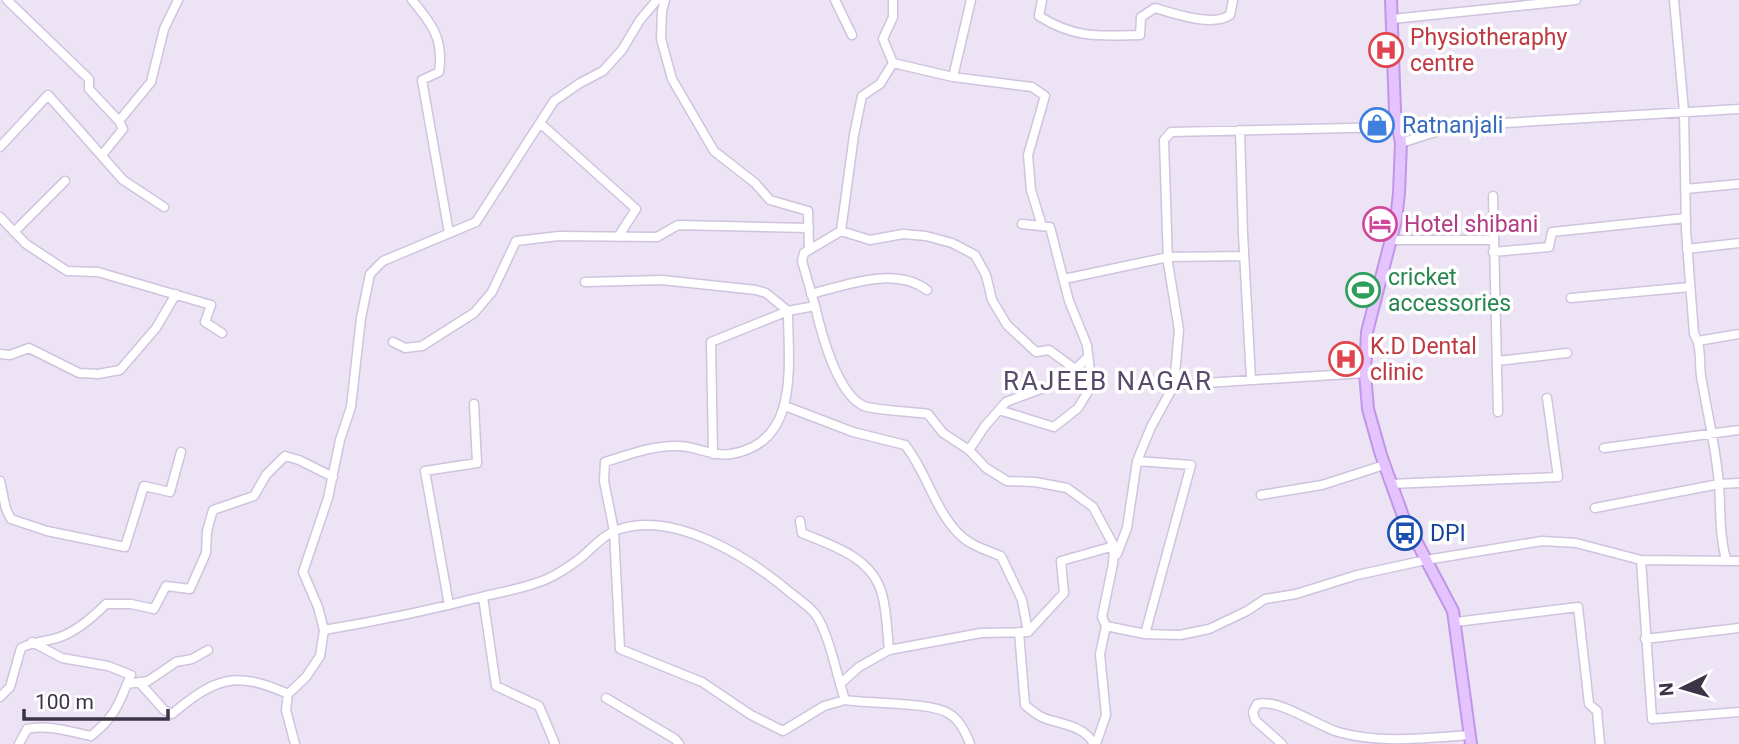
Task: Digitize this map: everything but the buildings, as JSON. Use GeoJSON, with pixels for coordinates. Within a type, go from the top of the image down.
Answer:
{"type":"FeatureCollection","features":[{"type":"Feature","properties":{"kind":"main road"},"geometry":{"type":"LineString","coordinates":[[1391,0],[1395,111],[1401,142],[1399,193],[1391,240],[1367,332],[1365,373],[1368,409],[1384,465],[1403,516],[1453,611],[1470,740]]}},
{"type":"Feature","properties":{"kind":"street"},"geometry":{"type":"LineString","coordinates":[[7,0],[89,79],[89,89],[119,121],[123,130],[102,155]]}},
{"type":"Feature","properties":{"kind":"street"},"geometry":{"type":"LineString","coordinates":[[119,121],[151,82],[164,29],[178,0]]}},
{"type":"Feature","properties":{"kind":"street"},"geometry":{"type":"LineString","coordinates":[[412,0],[433,25],[442,53],[439,72],[422,80],[449,233]]}},
{"type":"Feature","properties":{"kind":"street"},"geometry":{"type":"LineString","coordinates":[[295,744],[286,710],[288,694],[306,677],[320,656],[324,630],[318,607],[303,572],[328,498],[340,440],[351,407],[361,318],[370,274],[383,261],[476,222],[554,101],[603,71],[622,50],[640,20],[657,0]]}},
{"type":"Feature","properties":{"kind":"street"},"geometry":{"type":"LineString","coordinates":[[665,0],[661,38],[672,79],[714,151],[755,183],[770,200],[808,211],[809,248]]}},
{"type":"Feature","properties":{"kind":"street"},"geometry":{"type":"LineString","coordinates":[[835,0],[852,35]]}},
{"type":"Feature","properties":{"kind":"street"},"geometry":{"type":"LineString","coordinates":[[893,0],[893,17],[883,39],[893,63]]}},
{"type":"Feature","properties":{"kind":"street"},"geometry":{"type":"LineString","coordinates":[[953,77],[971,0]]}},
{"type":"Feature","properties":{"kind":"street"},"geometry":{"type":"LineString","coordinates":[[1042,0],[1039,16],[1055,26],[1093,37],[1140,35],[1141,18],[1155,8],[1180,16],[1222,20],[1230,15],[1233,0]]}},
{"type":"Feature","properties":{"kind":"street"},"geometry":{"type":"LineString","coordinates":[[1392,19],[1507,3],[1576,0]]}},
{"type":"Feature","properties":{"kind":"street"},"geometry":{"type":"LineString","coordinates":[[1674,0],[1684,111],[1687,249],[1694,334],[1698,341],[1700,371],[1719,484],[1718,512],[1726,560]]}},
{"type":"Feature","properties":{"kind":"street"},"geometry":{"type":"LineString","coordinates":[[893,63],[953,77],[1031,87],[1045,96],[1028,155],[1031,190],[1042,226]]}},
{"type":"Feature","properties":{"kind":"street"},"geometry":{"type":"LineString","coordinates":[[841,231],[862,96],[880,84],[893,63]]}},
{"type":"Feature","properties":{"kind":"street"},"geometry":{"type":"LineString","coordinates":[[0,147],[48,95],[123,180],[164,207]]}},
{"type":"Feature","properties":{"kind":"street"},"geometry":{"type":"LineString","coordinates":[[1401,142],[1462,124],[1739,109]]}},
{"type":"Feature","properties":{"kind":"street"},"geometry":{"type":"LineString","coordinates":[[540,123],[636,209],[618,237]]}},
{"type":"Feature","properties":{"kind":"street"},"geometry":{"type":"LineString","coordinates":[[785,406],[853,432],[905,445],[948,521],[972,544],[1001,556],[1022,600],[1026,705],[1043,718],[1070,724],[1095,744],[1106,715],[1100,654],[1106,626],[1102,617],[1113,564],[1126,528],[1137,461],[1151,427],[1174,385],[1179,330],[1168,257],[1164,140],[1171,132],[1398,127]]}},
{"type":"Feature","properties":{"kind":"street"},"geometry":{"type":"LineString","coordinates":[[1241,130],[1251,379]]}},
{"type":"Feature","properties":{"kind":"street"},"geometry":{"type":"LineString","coordinates":[[14,232],[65,181]]}},
{"type":"Feature","properties":{"kind":"street"},"geometry":{"type":"LineString","coordinates":[[1685,189],[1739,184]]}},
{"type":"Feature","properties":{"kind":"street"},"geometry":{"type":"LineString","coordinates":[[1493,196],[1498,412]]}},
{"type":"Feature","properties":{"kind":"street"},"geometry":{"type":"LineString","coordinates":[[0,217],[26,244],[67,271],[98,272],[211,305],[205,322],[222,333]]}},
{"type":"Feature","properties":{"kind":"street"},"geometry":{"type":"LineString","coordinates":[[1493,252],[1549,247],[1552,232],[1686,218]]}},
{"type":"Feature","properties":{"kind":"street"},"geometry":{"type":"LineString","coordinates":[[999,410],[1054,427],[1078,408],[1089,390],[1087,345],[1069,301],[1050,227],[1022,224]]}},
{"type":"Feature","properties":{"kind":"street"},"geometry":{"type":"LineString","coordinates":[[393,342],[405,348],[422,346],[474,313],[492,292],[516,241],[559,236],[657,237],[678,225],[809,228]]}},
{"type":"Feature","properties":{"kind":"street"},"geometry":{"type":"LineString","coordinates":[[1075,369],[1049,351],[1036,352],[1007,325],[992,300],[986,275],[975,255],[952,243],[926,236],[903,234],[870,240],[841,231],[804,253],[802,261],[821,329],[837,374],[846,390],[864,406],[928,414],[943,433],[969,450],[986,468],[1007,481],[1035,482],[1067,488],[1093,507],[1114,546],[1113,564]]}},
{"type":"Feature","properties":{"kind":"street"},"geometry":{"type":"LineString","coordinates":[[1391,240],[1493,240]]}},
{"type":"Feature","properties":{"kind":"street"},"geometry":{"type":"LineString","coordinates":[[1687,249],[1739,243]]}},
{"type":"Feature","properties":{"kind":"street"},"geometry":{"type":"LineString","coordinates":[[1064,279],[1168,257],[1244,256]]}},
{"type":"Feature","properties":{"kind":"street"},"geometry":{"type":"LineString","coordinates":[[811,294],[876,279],[900,278],[927,290]]}},
{"type":"Feature","properties":{"kind":"street"},"geometry":{"type":"LineString","coordinates":[[585,282],[662,280],[755,290],[766,293],[788,310]]}},
{"type":"Feature","properties":{"kind":"street"},"geometry":{"type":"LineString","coordinates":[[1571,298],[1690,287]]}},
{"type":"Feature","properties":{"kind":"street"},"geometry":{"type":"LineString","coordinates":[[0,354],[10,355],[29,348],[79,373],[98,374],[120,370],[156,328],[176,293]]}},
{"type":"Feature","properties":{"kind":"street"},"geometry":{"type":"LineString","coordinates":[[713,454],[711,342],[788,310],[815,306]]}},
{"type":"Feature","properties":{"kind":"street"},"geometry":{"type":"LineString","coordinates":[[788,310],[785,406],[775,429],[763,443],[731,454],[713,454],[679,446],[644,450],[605,462],[604,481],[614,531],[620,649],[702,682],[751,715],[783,731],[824,706],[845,700],[933,708],[950,713],[966,732],[970,744]]}},
{"type":"Feature","properties":{"kind":"street"},"geometry":{"type":"LineString","coordinates":[[1698,341],[1739,334]]}},
{"type":"Feature","properties":{"kind":"street"},"geometry":{"type":"LineString","coordinates":[[1497,361],[1567,353]]}},
{"type":"Feature","properties":{"kind":"street"},"geometry":{"type":"LineString","coordinates":[[969,450],[1006,402],[1068,376],[1088,357]]}},
{"type":"Feature","properties":{"kind":"street"},"geometry":{"type":"LineString","coordinates":[[1174,385],[1365,373]]}},
{"type":"Feature","properties":{"kind":"street"},"geometry":{"type":"LineString","coordinates":[[1391,484],[1558,477],[1547,398]]}},
{"type":"Feature","properties":{"kind":"street"},"geometry":{"type":"LineString","coordinates":[[449,605],[425,471],[477,463],[474,404]]}},
{"type":"Feature","properties":{"kind":"street"},"geometry":{"type":"LineString","coordinates":[[1604,448],[1739,430]]}},
{"type":"Feature","properties":{"kind":"street"},"geometry":{"type":"LineString","coordinates":[[0,481],[11,519],[47,531],[125,547],[144,486],[170,492],[181,452]]}},
{"type":"Feature","properties":{"kind":"street"},"geometry":{"type":"LineString","coordinates":[[0,697],[10,687],[22,648],[32,642],[60,637],[86,622],[106,604],[131,604],[153,609],[166,586],[190,589],[206,553],[207,531],[213,510],[254,496],[266,475],[285,456],[333,477]]}},
{"type":"Feature","properties":{"kind":"street"},"geometry":{"type":"LineString","coordinates":[[1137,461],[1191,464],[1145,634]]}},
{"type":"Feature","properties":{"kind":"street"},"geometry":{"type":"LineString","coordinates":[[1261,495],[1322,485],[1384,465]]}},
{"type":"Feature","properties":{"kind":"street"},"geometry":{"type":"LineString","coordinates":[[1595,508],[1719,484],[1739,483]]}},
{"type":"Feature","properties":{"kind":"street"},"geometry":{"type":"LineString","coordinates":[[800,521],[802,533],[858,559],[871,572],[882,594],[889,650]]}},
{"type":"Feature","properties":{"kind":"street"},"geometry":{"type":"LineString","coordinates":[[324,630],[393,619],[537,583],[554,575],[614,531],[637,524],[659,525],[710,540],[752,564],[780,583],[816,615],[845,700]]}},
{"type":"Feature","properties":{"kind":"street"},"geometry":{"type":"LineString","coordinates":[[1106,626],[1145,634],[1180,635],[1209,629],[1265,599],[1296,594],[1357,575],[1426,559],[1542,541],[1576,543],[1642,560],[1739,561]]}},
{"type":"Feature","properties":{"kind":"street"},"geometry":{"type":"LineString","coordinates":[[840,684],[859,667],[889,650],[981,634],[1023,632],[1064,593],[1061,561],[1114,546]]}},
{"type":"Feature","properties":{"kind":"street"},"geometry":{"type":"LineString","coordinates":[[1642,560],[1652,719],[1739,712]]}},
{"type":"Feature","properties":{"kind":"street"},"geometry":{"type":"LineString","coordinates":[[483,597],[496,686],[539,706],[555,744]]}},
{"type":"Feature","properties":{"kind":"street"},"geometry":{"type":"LineString","coordinates":[[1456,622],[1578,607],[1589,704],[1597,710],[1600,744]]}},
{"type":"Feature","properties":{"kind":"street"},"geometry":{"type":"LineString","coordinates":[[1645,639],[1739,628]]}},
{"type":"Feature","properties":{"kind":"street"},"geometry":{"type":"LineString","coordinates":[[19,744],[27,729],[32,728],[54,728],[91,736],[109,722],[121,703],[131,675],[108,666],[62,657],[32,642]]}},
{"type":"Feature","properties":{"kind":"street"},"geometry":{"type":"LineString","coordinates":[[127,684],[148,681],[176,662],[192,659],[208,650]]}},
{"type":"Feature","properties":{"kind":"street"},"geometry":{"type":"LineString","coordinates":[[139,682],[172,714],[204,689],[228,680],[248,680],[288,694]]}},
{"type":"Feature","properties":{"kind":"street"},"geometry":{"type":"LineString","coordinates":[[606,698],[679,744]]}},
{"type":"Feature","properties":{"kind":"street"},"geometry":{"type":"LineString","coordinates":[[1282,744],[1255,720],[1252,712],[1257,704],[1277,704],[1320,726],[1361,737],[1383,740],[1470,740]]}},
{"type":"Feature","properties":{"kind":"place","name":"Physiotheraphy centre"},"geometry":{"type":"Point","coordinates":[1386,50]}},
{"type":"Feature","properties":{"kind":"place","name":"Ratnanjali"},"geometry":{"type":"Point","coordinates":[1377,125]}},
{"type":"Feature","properties":{"kind":"place","name":"Hotel shibani"},"geometry":{"type":"Point","coordinates":[1380,224]}},
{"type":"Feature","properties":{"kind":"place","name":"cricket accessories"},"geometry":{"type":"Point","coordinates":[1363,290]}},
{"type":"Feature","properties":{"kind":"place","name":"K.D Dental clinic"},"geometry":{"type":"Point","coordinates":[1346,359]}},
{"type":"Feature","properties":{"kind":"place","name":"DPI"},"geometry":{"type":"Point","coordinates":[1405,533]}},
{"type":"Feature","properties":{"kind":"district","name":"RAJEEB NAGAR"},"geometry":{"type":"Point","coordinates":[1108,381]}}]}
